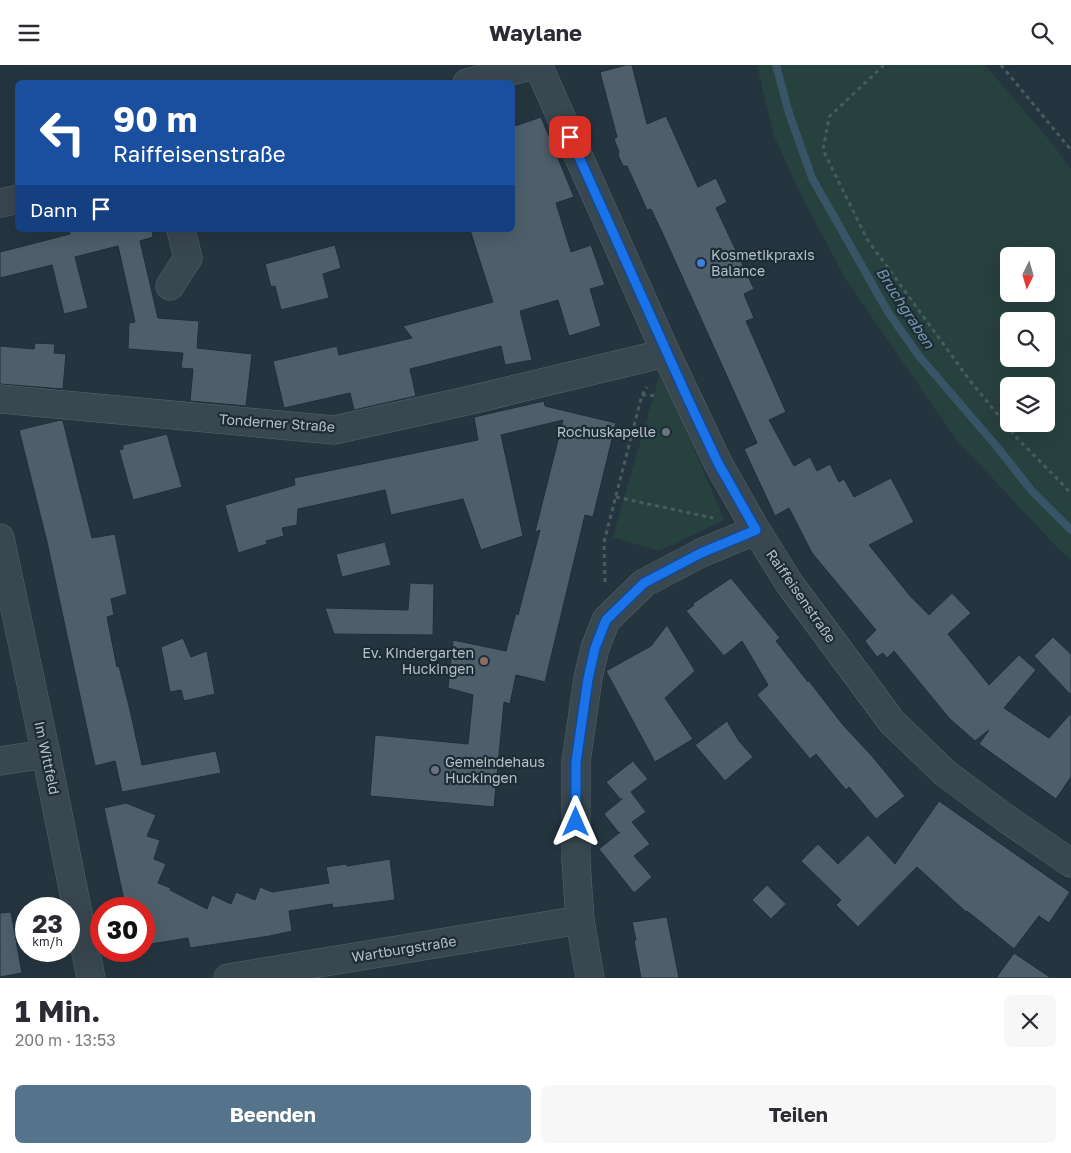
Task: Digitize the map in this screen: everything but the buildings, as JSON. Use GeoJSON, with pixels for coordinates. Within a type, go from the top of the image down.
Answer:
{"type":"FeatureCollection","features":[{"type":"Feature","properties":{"kind":"street"},"geometry":{"type":"LineString","coordinates":[[478,80],[536,65]]}},
{"type":"Feature","properties":{"kind":"street","name":"Raiffeisenstraße"},"geometry":{"type":"LineString","coordinates":[[536,65],[666,353],[718,463],[789,583],[892,722],[945,773],[1004,817],[1071,863]]}},
{"type":"Feature","properties":{"kind":"street"},"geometry":{"type":"LineString","coordinates":[[0,203],[15,200]]}},
{"type":"Feature","properties":{"kind":"street"},"geometry":{"type":"LineString","coordinates":[[170,286],[188,258],[182,232]]}},
{"type":"Feature","properties":{"kind":"street","name":"Tonderner Straße"},"geometry":{"type":"LineString","coordinates":[[0,399],[334,430],[462,403],[666,353]]}},
{"type":"Feature","properties":{"kind":"street"},"geometry":{"type":"LineString","coordinates":[[590,978],[580,920],[576,861],[576,762],[588,679],[595,648],[606,620],[644,583],[701,553],[756,530]]}},
{"type":"Feature","properties":{"kind":"street","name":"Im Wittfeld"},"geometry":{"type":"LineString","coordinates":[[0,538],[91,978]]}},
{"type":"Feature","properties":{"kind":"street"},"geometry":{"type":"LineString","coordinates":[[0,761],[46,754]]}},
{"type":"Feature","properties":{"kind":"street","name":"Wartburgstraße"},"geometry":{"type":"LineString","coordinates":[[228,978],[580,920]]}},
{"type":"Feature","properties":{"kind":"path"},"geometry":{"type":"LineString","coordinates":[[884,65],[828,117],[822,150],[867,239],[971,382],[1018,439],[1071,493]]}},
{"type":"Feature","properties":{"kind":"path"},"geometry":{"type":"LineString","coordinates":[[1001,65],[1071,150]]}},
{"type":"Feature","properties":{"kind":"path"},"geometry":{"type":"LineString","coordinates":[[606,620],[604,543],[642,395],[666,353]]}},
{"type":"Feature","properties":{"kind":"path"},"geometry":{"type":"LineString","coordinates":[[616,497],[715,518]]}},
{"type":"Feature","properties":{"kind":"green space"},"geometry":{"type":"Polygon","coordinates":[[[757,65],[985,65],[1051,142],[1071,169],[1071,560],[955,438],[845,278],[800,193],[774,136],[757,65]]]}},
{"type":"Feature","properties":{"kind":"green space"},"geometry":{"type":"Polygon","coordinates":[[[661,370],[724,520],[659,551],[613,537],[661,370]]]}},
{"type":"Feature","properties":{"kind":"waterway","name":"Bruchgraben"},"geometry":{"type":"LineString","coordinates":[[776,65],[789,113],[812,178],[888,312],[919,356],[998,448],[1031,490],[1071,530]]}},
{"type":"Feature","properties":{"kind":"place","name":"Kosmetikpraxis Balance"},"geometry":{"type":"Point","coordinates":[701,263]}},
{"type":"Feature","properties":{"kind":"place","name":"Rochuskapelle"},"geometry":{"type":"Point","coordinates":[666,432]}},
{"type":"Feature","properties":{"kind":"place","name":"Ev. Kindergarten Huckingen"},"geometry":{"type":"Point","coordinates":[484,661]}},
{"type":"Feature","properties":{"kind":"place","name":"Gemeindehaus Huckingen"},"geometry":{"type":"Point","coordinates":[435,770]}},
{"type":"Feature","properties":{"kind":"route"},"geometry":{"type":"LineString","coordinates":[[570,137],[666,353],[718,463],[756,530],[701,553],[644,583],[606,620],[595,648],[588,679],[576,762],[576,822]]}}]}
